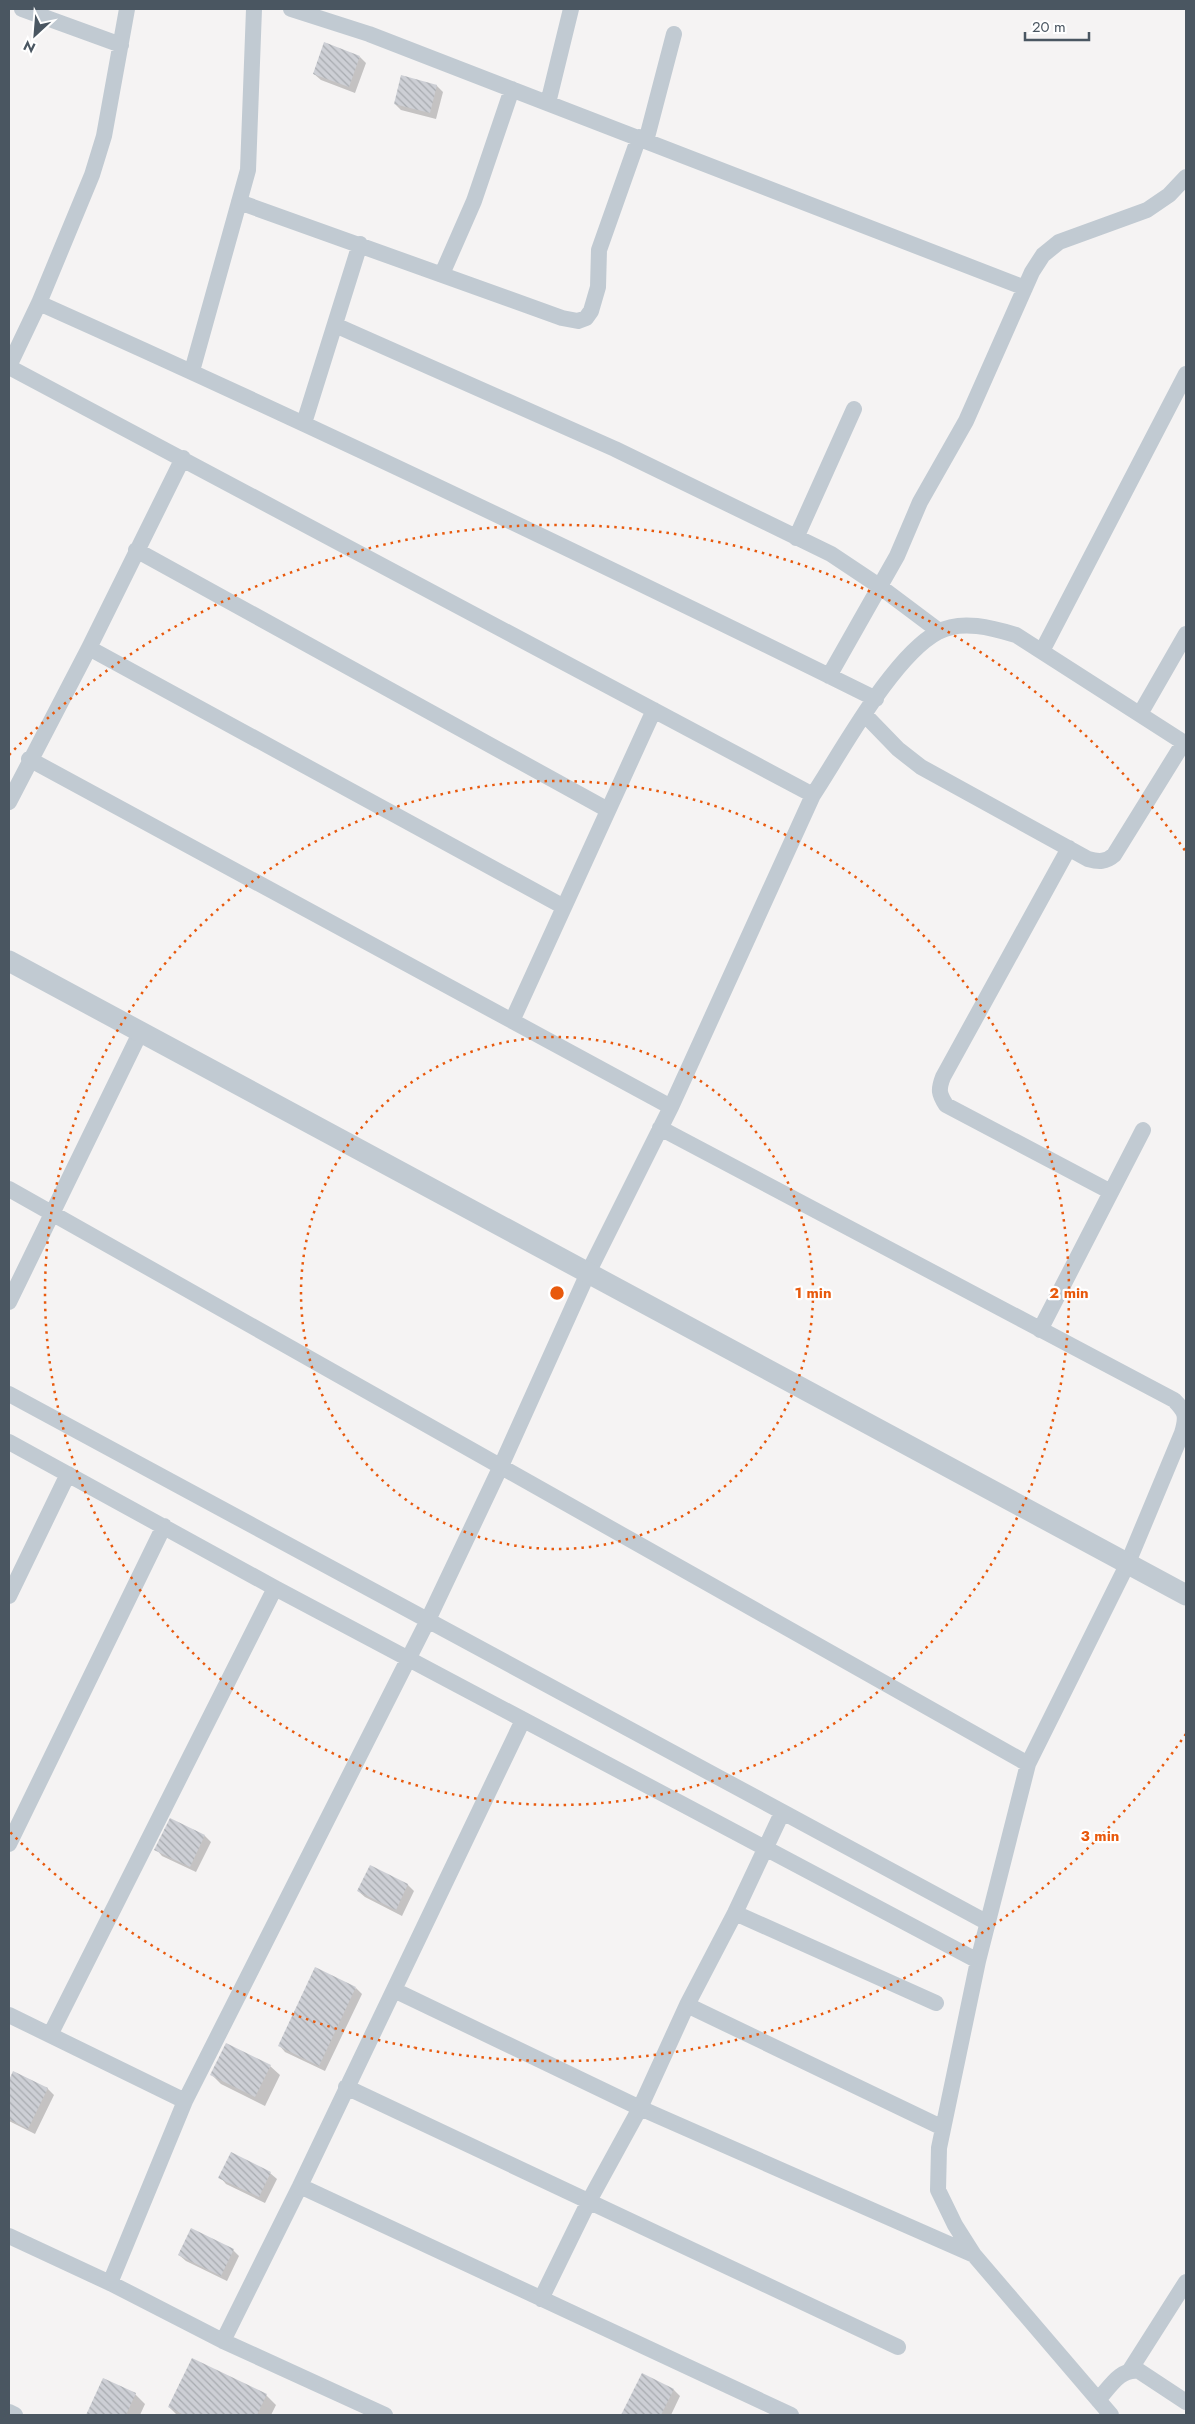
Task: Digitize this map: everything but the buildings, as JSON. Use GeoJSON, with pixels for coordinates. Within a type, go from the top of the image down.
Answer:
{"type":"FeatureCollection","features":[{"type":"Feature","properties":{"kind":"street"},"geometry":{"type":"LineString","coordinates":[[22,9],[121,46]]}},
{"type":"Feature","properties":{"kind":"street"},"geometry":{"type":"LineString","coordinates":[[127,9],[104,136],[92,175],[39,303],[9,366],[813,795]]}},
{"type":"Feature","properties":{"kind":"street"},"geometry":{"type":"LineString","coordinates":[[192,371],[248,170],[254,9]]}},
{"type":"Feature","properties":{"kind":"street"},"geometry":{"type":"LineString","coordinates":[[291,9],[369,34],[1026,288]]}},
{"type":"Feature","properties":{"kind":"street"},"geometry":{"type":"LineString","coordinates":[[548,103],[571,9]]}},
{"type":"Feature","properties":{"kind":"street"},"geometry":{"type":"LineString","coordinates":[[239,202],[562,318],[578,321],[586,318],[593,305],[598,287],[599,250],[642,139],[674,34]]}},
{"type":"Feature","properties":{"kind":"street"},"geometry":{"type":"LineString","coordinates":[[442,274],[474,201],[512,89]]}},
{"type":"Feature","properties":{"kind":"street"},"geometry":{"type":"LineString","coordinates":[[829,676],[898,556],[920,502],[966,421],[1032,272],[1044,255],[1059,242],[1147,210],[1181,193],[1186,177]]}},
{"type":"Feature","properties":{"kind":"street"},"geometry":{"type":"LineString","coordinates":[[304,423],[360,244]]}},
{"type":"Feature","properties":{"kind":"street"},"geometry":{"type":"LineString","coordinates":[[39,303],[192,371],[566,546],[876,699]]}},
{"type":"Feature","properties":{"kind":"street"},"geometry":{"type":"LineString","coordinates":[[335,325],[615,449],[831,554],[880,586],[939,631]]}},
{"type":"Feature","properties":{"kind":"street"},"geometry":{"type":"LineString","coordinates":[[1042,651],[1186,374]]}},
{"type":"Feature","properties":{"kind":"street"},"geometry":{"type":"LineString","coordinates":[[796,538],[854,409]]}},
{"type":"Feature","properties":{"kind":"street"},"geometry":{"type":"LineString","coordinates":[[9,802],[29,759],[89,648],[183,458]]}},
{"type":"Feature","properties":{"kind":"street"},"geometry":{"type":"LineString","coordinates":[[136,550],[608,810]]}},
{"type":"Feature","properties":{"kind":"street"},"geometry":{"type":"LineString","coordinates":[[110,2283],[185,2101],[427,1622],[501,1466],[588,1273],[671,1107],[813,795],[886,683],[919,645],[939,631],[968,625],[994,628],[1016,635],[1185,743],[1114,855],[1108,860],[1097,861],[1069,848],[921,767],[898,749],[865,716]]}},
{"type":"Feature","properties":{"kind":"street"},"geometry":{"type":"LineString","coordinates":[[1140,714],[1186,634]]}},
{"type":"Feature","properties":{"kind":"street"},"geometry":{"type":"LineString","coordinates":[[89,648],[564,907]]}},
{"type":"Feature","properties":{"kind":"street"},"geometry":{"type":"LineString","coordinates":[[512,1021],[654,710]]}},
{"type":"Feature","properties":{"kind":"street"},"geometry":{"type":"LineString","coordinates":[[29,759],[671,1107]]}},
{"type":"Feature","properties":{"kind":"street"},"geometry":{"type":"LineString","coordinates":[[1069,848],[943,1077],[939,1087],[939,1095],[946,1105],[1111,1192]]}},
{"type":"Feature","properties":{"kind":"street"},"geometry":{"type":"LineString","coordinates":[[9,961],[1186,1596]]}},
{"type":"Feature","properties":{"kind":"street"},"geometry":{"type":"LineString","coordinates":[[9,1302],[141,1032]]}},
{"type":"Feature","properties":{"kind":"street"},"geometry":{"type":"LineString","coordinates":[[660,1128],[1174,1400],[1185,1410],[1182,1433],[1127,1565],[1028,1764],[978,1961],[939,2148],[938,2190],[955,2225],[974,2256],[1111,2415]]}},
{"type":"Feature","properties":{"kind":"street"},"geometry":{"type":"LineString","coordinates":[[1040,1330],[1143,1130]]}},
{"type":"Feature","properties":{"kind":"street"},"geometry":{"type":"LineString","coordinates":[[9,1189],[1028,1764]]}},
{"type":"Feature","properties":{"kind":"street"},"geometry":{"type":"LineString","coordinates":[[9,1394],[427,1622],[988,1923]]}},
{"type":"Feature","properties":{"kind":"street"},"geometry":{"type":"LineString","coordinates":[[9,1442],[275,1588],[978,1961]]}},
{"type":"Feature","properties":{"kind":"street"},"geometry":{"type":"LineString","coordinates":[[9,1596],[68,1474]]}},
{"type":"Feature","properties":{"kind":"street"},"geometry":{"type":"LineString","coordinates":[[9,1844],[164,1526]]}},
{"type":"Feature","properties":{"kind":"street"},"geometry":{"type":"LineString","coordinates":[[50,2035],[275,1588]]}},
{"type":"Feature","properties":{"kind":"street"},"geometry":{"type":"LineString","coordinates":[[223,2340],[300,2186],[523,1720]]}},
{"type":"Feature","properties":{"kind":"street"},"geometry":{"type":"LineString","coordinates":[[541,2299],[589,2201],[640,2108],[687,2005],[735,1913],[782,1813]]}},
{"type":"Feature","properties":{"kind":"street"},"geometry":{"type":"LineString","coordinates":[[735,1913],[936,2003]]}},
{"type":"Feature","properties":{"kind":"street"},"geometry":{"type":"LineString","coordinates":[[394,1990],[640,2108],[974,2256]]}},
{"type":"Feature","properties":{"kind":"street"},"geometry":{"type":"LineString","coordinates":[[687,2005],[943,2128]]}},
{"type":"Feature","properties":{"kind":"street"},"geometry":{"type":"LineString","coordinates":[[9,2015],[185,2101]]}},
{"type":"Feature","properties":{"kind":"street"},"geometry":{"type":"LineString","coordinates":[[346,2087],[898,2347]]}},
{"type":"Feature","properties":{"kind":"street"},"geometry":{"type":"LineString","coordinates":[[300,2186],[791,2415]]}},
{"type":"Feature","properties":{"kind":"street"},"geometry":{"type":"LineString","coordinates":[[9,2236],[110,2283],[223,2340],[385,2415]]}},
{"type":"Feature","properties":{"kind":"street"},"geometry":{"type":"LineString","coordinates":[[1098,2400],[1122,2374],[1130,2370],[1186,2282]]}},
{"type":"Feature","properties":{"kind":"street"},"geometry":{"type":"LineString","coordinates":[[1130,2370],[1138,2371],[1186,2402]]}},
{"type":"Feature","properties":{"kind":"street"},"geometry":{"type":"LineString","coordinates":[[9,2412],[15,2415]]}}]}
